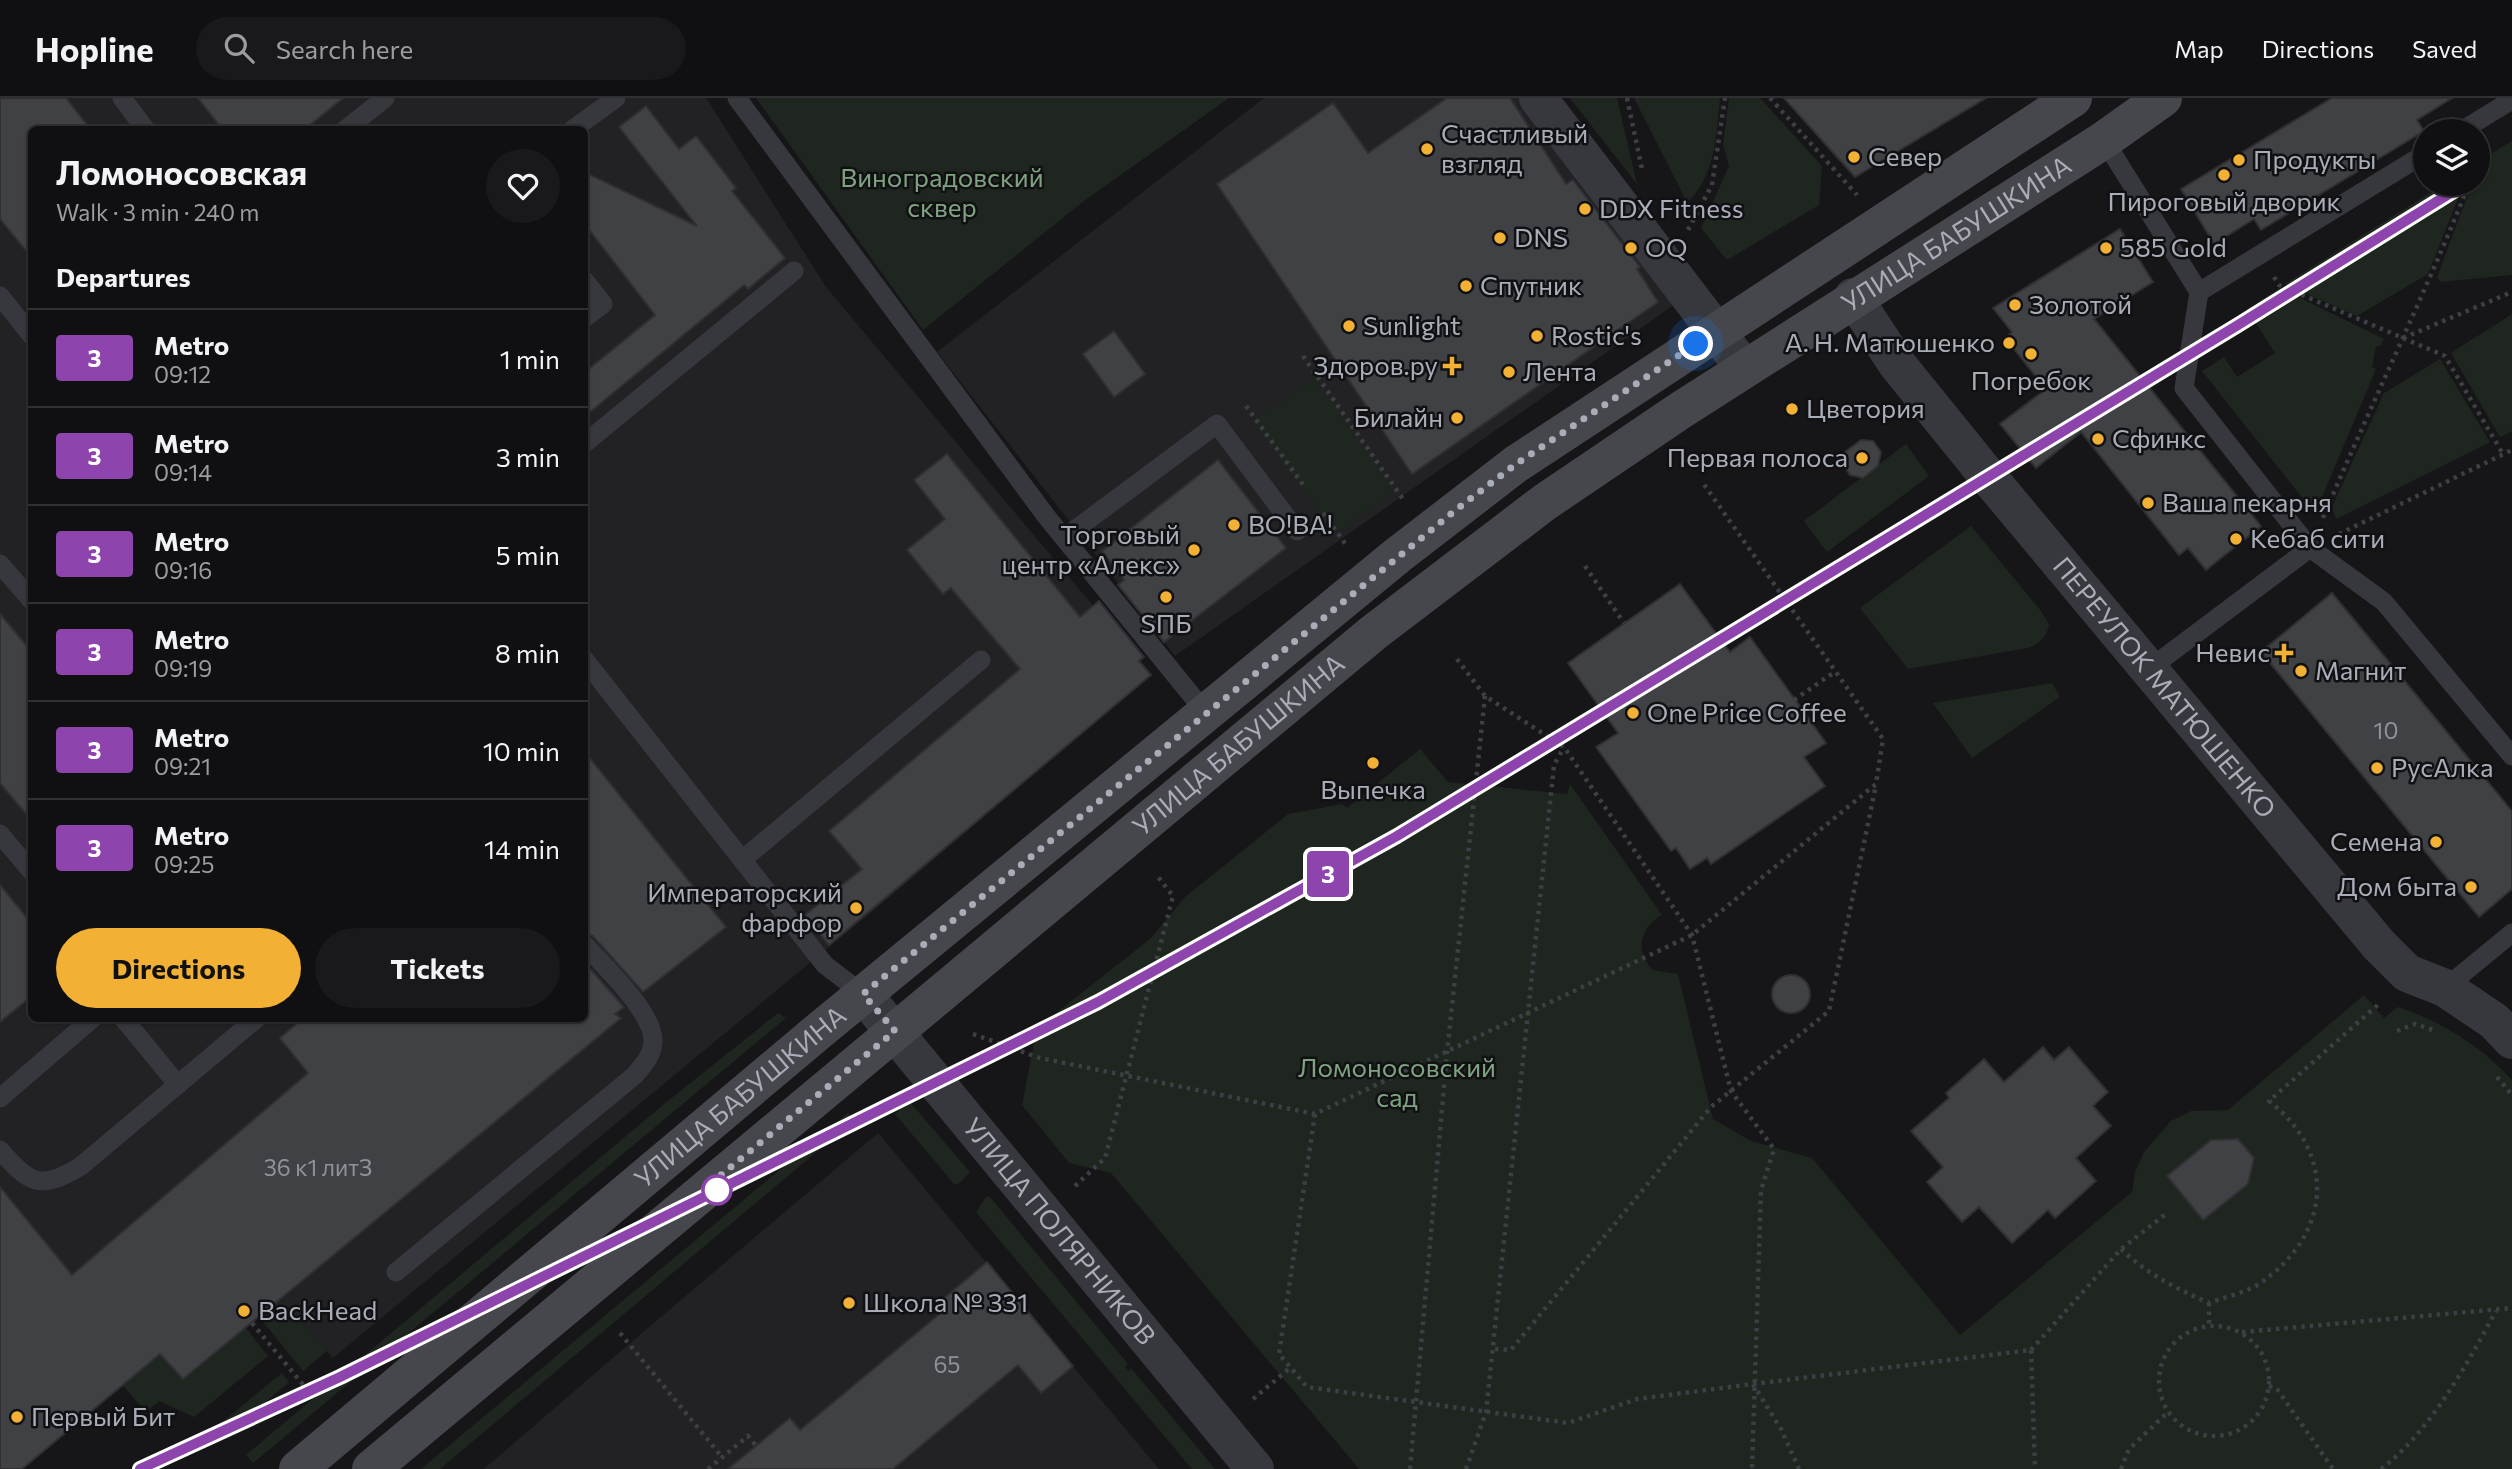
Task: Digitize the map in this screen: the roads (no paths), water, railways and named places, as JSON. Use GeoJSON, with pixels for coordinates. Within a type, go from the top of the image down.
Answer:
{"type":"FeatureCollection","features":[{"type":"Feature","properties":{"kind":"street"},"geometry":{"type":"LineString","coordinates":[[1538,98],[1744,368]]}},
{"type":"Feature","properties":{"kind":"street","name":"УЛИЦА БАБУШКИНА"},"geometry":{"type":"LineString","coordinates":[[298,1469],[863,994],[1516,464],[2073,98]]}},
{"type":"Feature","properties":{"kind":"street","name":"УЛИЦА БАБУШКИНА"},"geometry":{"type":"LineString","coordinates":[[371,1469],[1373,633],[1545,502],[1744,368],[2104,140],[2163,98]]}},
{"type":"Feature","properties":{"kind":"street","name":"ПЕРЕУЛОК МАТЮШЕНКО"},"geometry":{"type":"LineString","coordinates":[[1853,298],[1897,364],[2379,945],[2407,973],[2445,988],[2494,1021],[2512,1040]]}},
{"type":"Feature","properties":{"kind":"street","name":"УЛИЦА ПОЛЯРНИКОВ"},"geometry":{"type":"LineString","coordinates":[[863,994],[1255,1469]]}},
{"type":"Feature","properties":{"kind":"lane"},"geometry":{"type":"LineString","coordinates":[[121,98],[143,126]]}},
{"type":"Feature","properties":{"kind":"lane"},"geometry":{"type":"LineString","coordinates":[[350,126],[385,98]]}},
{"type":"Feature","properties":{"kind":"lane"},"geometry":{"type":"LineString","coordinates":[[578,126],[616,98]]}},
{"type":"Feature","properties":{"kind":"lane"},"geometry":{"type":"LineString","coordinates":[[737,98],[1064,538],[1206,713]]}},
{"type":"Feature","properties":{"kind":"lane"},"geometry":{"type":"LineString","coordinates":[[2477,119],[2500,102]]}},
{"type":"Feature","properties":{"kind":"lane"},"geometry":{"type":"LineString","coordinates":[[2104,140],[2199,292],[2184,388],[2310,548],[2384,602],[2512,756]]}},
{"type":"Feature","properties":{"kind":"lane"},"geometry":{"type":"LineString","coordinates":[[2199,292],[2413,161]]}},
{"type":"Feature","properties":{"kind":"lane"},"geometry":{"type":"LineString","coordinates":[[588,441],[794,271]]}},
{"type":"Feature","properties":{"kind":"lane"},"geometry":{"type":"LineString","coordinates":[[588,285],[603,304],[588,315]]}},
{"type":"Feature","properties":{"kind":"lane"},"geometry":{"type":"LineString","coordinates":[[0,296],[28,331]]}},
{"type":"Feature","properties":{"kind":"lane"},"geometry":{"type":"LineString","coordinates":[[1064,538],[1217,424],[1297,531]]}},
{"type":"Feature","properties":{"kind":"lane"},"geometry":{"type":"LineString","coordinates":[[2149,669],[2310,548]]}},
{"type":"Feature","properties":{"kind":"lane"},"geometry":{"type":"LineString","coordinates":[[0,564],[28,596]]}},
{"type":"Feature","properties":{"kind":"lane"},"geometry":{"type":"LineString","coordinates":[[742,860],[981,660]]}},
{"type":"Feature","properties":{"kind":"lane"},"geometry":{"type":"LineString","coordinates":[[588,664],[825,965],[863,994]]}},
{"type":"Feature","properties":{"kind":"lane"},"geometry":{"type":"LineString","coordinates":[[0,834],[28,867]]}},
{"type":"Feature","properties":{"kind":"lane"},"geometry":{"type":"LineString","coordinates":[[2445,988],[2512,933]]}},
{"type":"Feature","properties":{"kind":"lane"},"geometry":{"type":"LineString","coordinates":[[396,1272],[635,1075],[649,1057],[653,1039],[647,1017],[588,949]]}},
{"type":"Feature","properties":{"kind":"lane"},"geometry":{"type":"LineString","coordinates":[[0,1098],[88,1022]]}},
{"type":"Feature","properties":{"kind":"lane"},"geometry":{"type":"LineString","coordinates":[[126,1022],[178,1085]]}},
{"type":"Feature","properties":{"kind":"lane"},"geometry":{"type":"LineString","coordinates":[[0,1150],[25,1179],[43,1182],[61,1178],[81,1166],[252,1022]]}},
{"type":"Feature","properties":{"kind":"metro line","name":"3"},"geometry":{"type":"LineString","coordinates":[[140,1469],[340,1377],[1098,1002],[1397,836],[2446,196]]}},
{"type":"Feature","properties":{"kind":"place","name":"Счастливый взгляд"},"geometry":{"type":"Point","coordinates":[1427,149]}},
{"type":"Feature","properties":{"kind":"place","name":"Север"},"geometry":{"type":"Point","coordinates":[1854,157]}},
{"type":"Feature","properties":{"kind":"place","name":"Продукты"},"geometry":{"type":"Point","coordinates":[2239,160]}},
{"type":"Feature","properties":{"kind":"place","name":"Пироговый дворик"},"geometry":{"type":"Point","coordinates":[2224,175]}},
{"type":"Feature","properties":{"kind":"place","name":"DDX Fitness"},"geometry":{"type":"Point","coordinates":[1585,209]}},
{"type":"Feature","properties":{"kind":"place","name":"DNS"},"geometry":{"type":"Point","coordinates":[1500,238]}},
{"type":"Feature","properties":{"kind":"place","name":"OQ"},"geometry":{"type":"Point","coordinates":[1631,248]}},
{"type":"Feature","properties":{"kind":"place","name":"585 Gold"},"geometry":{"type":"Point","coordinates":[2106,248]}},
{"type":"Feature","properties":{"kind":"place","name":"Спутник"},"geometry":{"type":"Point","coordinates":[1466,286]}},
{"type":"Feature","properties":{"kind":"place","name":"Золотой"},"geometry":{"type":"Point","coordinates":[2015,305]}},
{"type":"Feature","properties":{"kind":"place","name":"Sunlight"},"geometry":{"type":"Point","coordinates":[1349,326]}},
{"type":"Feature","properties":{"kind":"place","name":"Rostic's"},"geometry":{"type":"Point","coordinates":[1537,336]}},
{"type":"Feature","properties":{"kind":"place","name":"А. Н. Матюшенко"},"geometry":{"type":"Point","coordinates":[2009,343]}},
{"type":"Feature","properties":{"kind":"place","name":"Погребок"},"geometry":{"type":"Point","coordinates":[2031,354]}},
{"type":"Feature","properties":{"kind":"place","name":"Здоров.ру"},"geometry":{"type":"Point","coordinates":[1452,366]}},
{"type":"Feature","properties":{"kind":"place","name":"Лента"},"geometry":{"type":"Point","coordinates":[1509,372]}},
{"type":"Feature","properties":{"kind":"place","name":"Цветория"},"geometry":{"type":"Point","coordinates":[1792,409]}},
{"type":"Feature","properties":{"kind":"place","name":"Билайн"},"geometry":{"type":"Point","coordinates":[1457,418]}},
{"type":"Feature","properties":{"kind":"place","name":"Сфинкс"},"geometry":{"type":"Point","coordinates":[2098,439]}},
{"type":"Feature","properties":{"kind":"place","name":"Первая полоса"},"geometry":{"type":"Point","coordinates":[1862,458]}},
{"type":"Feature","properties":{"kind":"place","name":"Ваша пекарня"},"geometry":{"type":"Point","coordinates":[2148,503]}},
{"type":"Feature","properties":{"kind":"place","name":"ВО!ВА!"},"geometry":{"type":"Point","coordinates":[1234,525]}},
{"type":"Feature","properties":{"kind":"place","name":"Кебаб сити"},"geometry":{"type":"Point","coordinates":[2236,539]}},
{"type":"Feature","properties":{"kind":"place","name":"Торговый центр «Алекс»"},"geometry":{"type":"Point","coordinates":[1194,550]}},
{"type":"Feature","properties":{"kind":"place","name":"SПБ"},"geometry":{"type":"Point","coordinates":[1166,597]}},
{"type":"Feature","properties":{"kind":"place","name":"Невис"},"geometry":{"type":"Point","coordinates":[2284,653]}},
{"type":"Feature","properties":{"kind":"place","name":"Магнит"},"geometry":{"type":"Point","coordinates":[2301,671]}},
{"type":"Feature","properties":{"kind":"place","name":"One Price Coffee"},"geometry":{"type":"Point","coordinates":[1633,713]}},
{"type":"Feature","properties":{"kind":"place","name":"Выпечка"},"geometry":{"type":"Point","coordinates":[1373,763]}},
{"type":"Feature","properties":{"kind":"place","name":"РусАлка"},"geometry":{"type":"Point","coordinates":[2377,768]}},
{"type":"Feature","properties":{"kind":"place","name":"Семена"},"geometry":{"type":"Point","coordinates":[2436,842]}},
{"type":"Feature","properties":{"kind":"place","name":"Дом быта"},"geometry":{"type":"Point","coordinates":[2471,887]}},
{"type":"Feature","properties":{"kind":"place","name":"Императорский фарфор"},"geometry":{"type":"Point","coordinates":[856,908]}},
{"type":"Feature","properties":{"kind":"place","name":"Школа № 331"},"geometry":{"type":"Point","coordinates":[849,1303]}},
{"type":"Feature","properties":{"kind":"place","name":"BackHead"},"geometry":{"type":"Point","coordinates":[244,1311]}},
{"type":"Feature","properties":{"kind":"place","name":"Первый Бит"},"geometry":{"type":"Point","coordinates":[17,1417]}},
{"type":"Feature","properties":{"kind":"park label","name":"Виноградовский сквер"},"geometry":{"type":"Point","coordinates":[942,193]}},
{"type":"Feature","properties":{"kind":"park label","name":"Ломоносовский сад"},"geometry":{"type":"Point","coordinates":[1397,1083]}}]}
